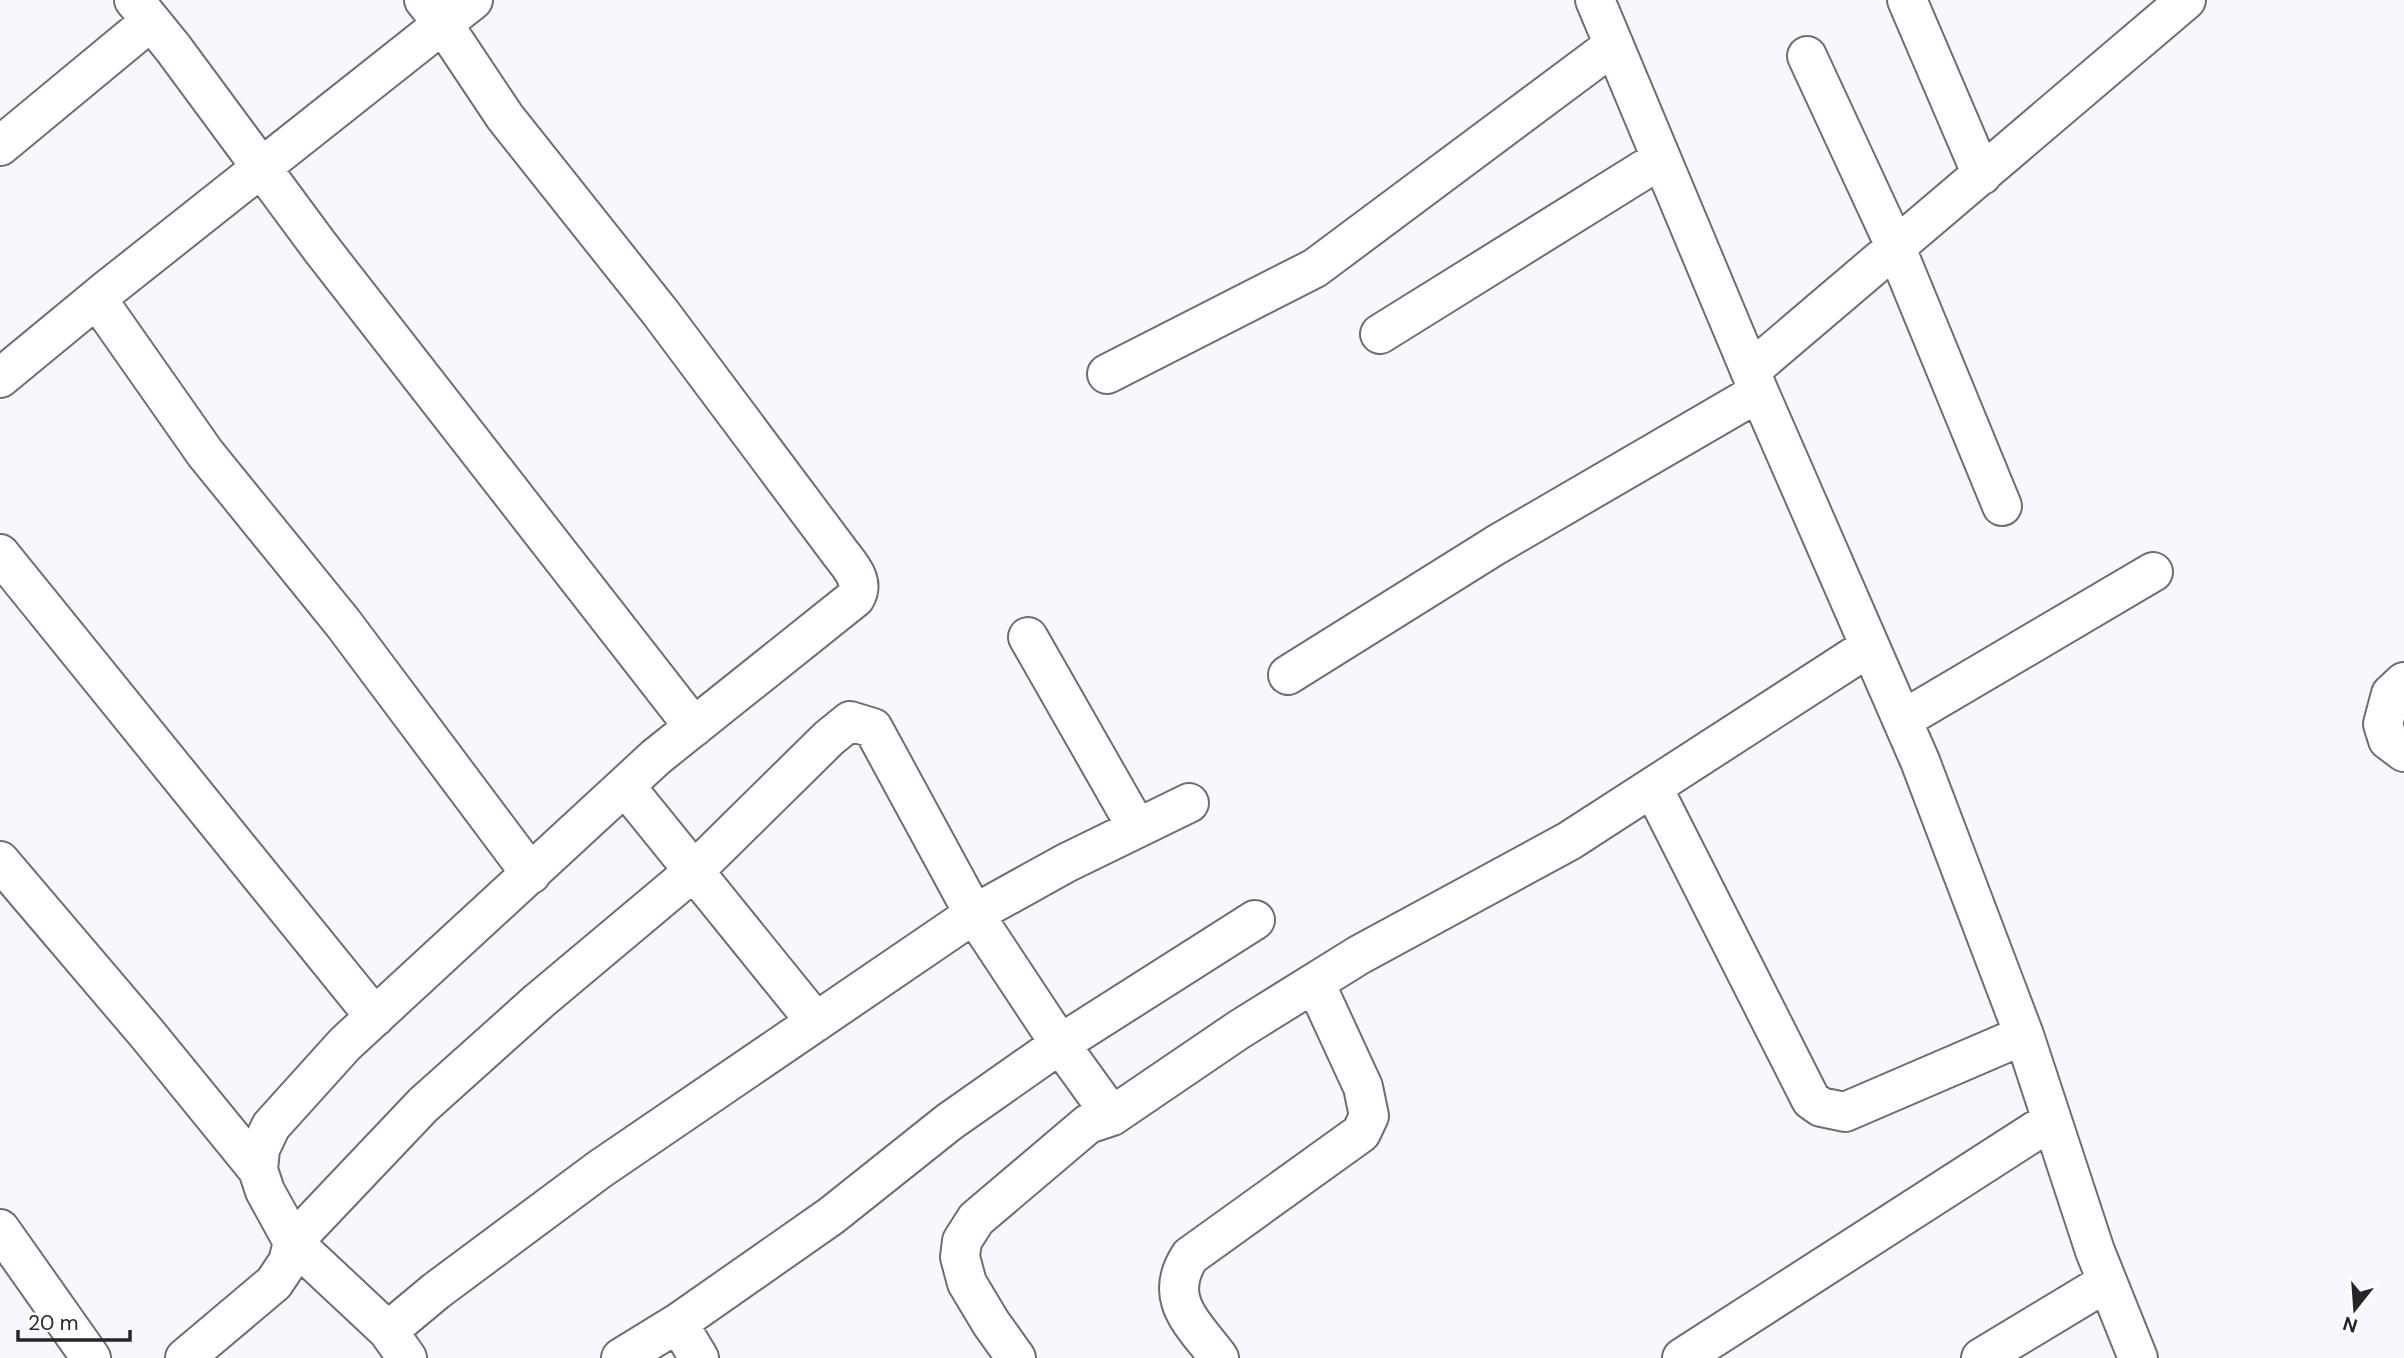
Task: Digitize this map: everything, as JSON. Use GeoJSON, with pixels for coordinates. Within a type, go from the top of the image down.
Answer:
{"type":"FeatureCollection","features":[{"type":"Feature","properties":{"kind":"street"},"geometry":{"type":"LineString","coordinates":[[0,377],[261,167],[433,12],[473,0]]}},
{"type":"Feature","properties":{"kind":"street"},"geometry":{"type":"LineString","coordinates":[[1595,0],[1755,382],[1920,761],[2024,1035],[2107,1282],[2138,1358]]}},
{"type":"Feature","properties":{"kind":"street"},"geometry":{"type":"LineString","coordinates":[[1907,0],[1982,175]]}},
{"type":"Feature","properties":{"kind":"street"},"geometry":{"type":"LineString","coordinates":[[1288,675],[1755,382],[1896,248],[2186,0]]}},
{"type":"Feature","properties":{"kind":"street"},"geometry":{"type":"LineString","coordinates":[[0,146],[143,11],[337,268],[694,727]]}},
{"type":"Feature","properties":{"kind":"street"},"geometry":{"type":"LineString","coordinates":[[258,1170],[261,1149],[271,1126],[345,1044],[656,757],[855,598],[860,587],[858,579],[660,312],[505,117],[433,12]]}},
{"type":"Feature","properties":{"kind":"street"},"geometry":{"type":"LineString","coordinates":[[1107,374],[1315,268],[1614,45]]}},
{"type":"Feature","properties":{"kind":"street"},"geometry":{"type":"LineString","coordinates":[[1807,56],[1896,248],[2002,506]]}},
{"type":"Feature","properties":{"kind":"street"},"geometry":{"type":"LineString","coordinates":[[1380,334],[1661,159]]}},
{"type":"Feature","properties":{"kind":"street"},"geometry":{"type":"LineString","coordinates":[[97,299],[205,453],[343,623],[531,874]]}},
{"type":"Feature","properties":{"kind":"street"},"geometry":{"type":"LineString","coordinates":[[0,554],[375,1017]]}},
{"type":"Feature","properties":{"kind":"street"},"geometry":{"type":"LineString","coordinates":[[1902,720],[2153,572]]}},
{"type":"Feature","properties":{"kind":"street"},"geometry":{"type":"LineString","coordinates":[[1028,637],[1137,828]]}},
{"type":"Feature","properties":{"kind":"street"},"geometry":{"type":"LineString","coordinates":[[1016,1358],[967,1283],[960,1257],[962,1241],[976,1219],[1088,1124],[1112,1116],[1240,1029],[1359,955],[1569,841],[1869,647]]}},
{"type":"Feature","properties":{"kind":"street"},"geometry":{"type":"LineString","coordinates":[[2404,682],[2391,694],[2383,724],[2388,740],[2404,752]]}},
{"type":"Feature","properties":{"kind":"street"},"geometry":{"type":"LineString","coordinates":[[185,1358],[274,1283],[288,1262],[293,1242],[423,1105],[539,1001],[694,871],[829,738],[850,721],[873,727],[974,914],[1060,1044],[1112,1116]]}},
{"type":"Feature","properties":{"kind":"street"},"geometry":{"type":"LineString","coordinates":[[625,786],[816,1022]]}},
{"type":"Feature","properties":{"kind":"street"},"geometry":{"type":"LineString","coordinates":[[1653,788],[1811,1100],[1821,1107],[1845,1112],[2024,1035]]}},
{"type":"Feature","properties":{"kind":"street"},"geometry":{"type":"LineString","coordinates":[[0,861],[258,1170],[265,1191],[293,1242],[397,1344],[436,1291],[600,1169],[974,914],[1066,863],[1189,803]]}},
{"type":"Feature","properties":{"kind":"street"},"geometry":{"type":"LineString","coordinates":[[621,1358],[678,1323],[831,1216],[949,1122],[1060,1044],[1255,920]]}},
{"type":"Feature","properties":{"kind":"street"},"geometry":{"type":"LineString","coordinates":[[1219,1358],[1181,1307],[1178,1289],[1180,1271],[1190,1256],[1361,1133],[1369,1116],[1363,1087],[1315,983]]}},
{"type":"Feature","properties":{"kind":"street"},"geometry":{"type":"LineString","coordinates":[[1682,1358],[2052,1120]]}},
{"type":"Feature","properties":{"kind":"street"},"geometry":{"type":"LineString","coordinates":[[0,1229],[91,1358]]}},
{"type":"Feature","properties":{"kind":"street"},"geometry":{"type":"LineString","coordinates":[[1981,1358],[2107,1282]]}},
{"type":"Feature","properties":{"kind":"street"},"geometry":{"type":"LineString","coordinates":[[678,1323],[699,1358]]}}]}
